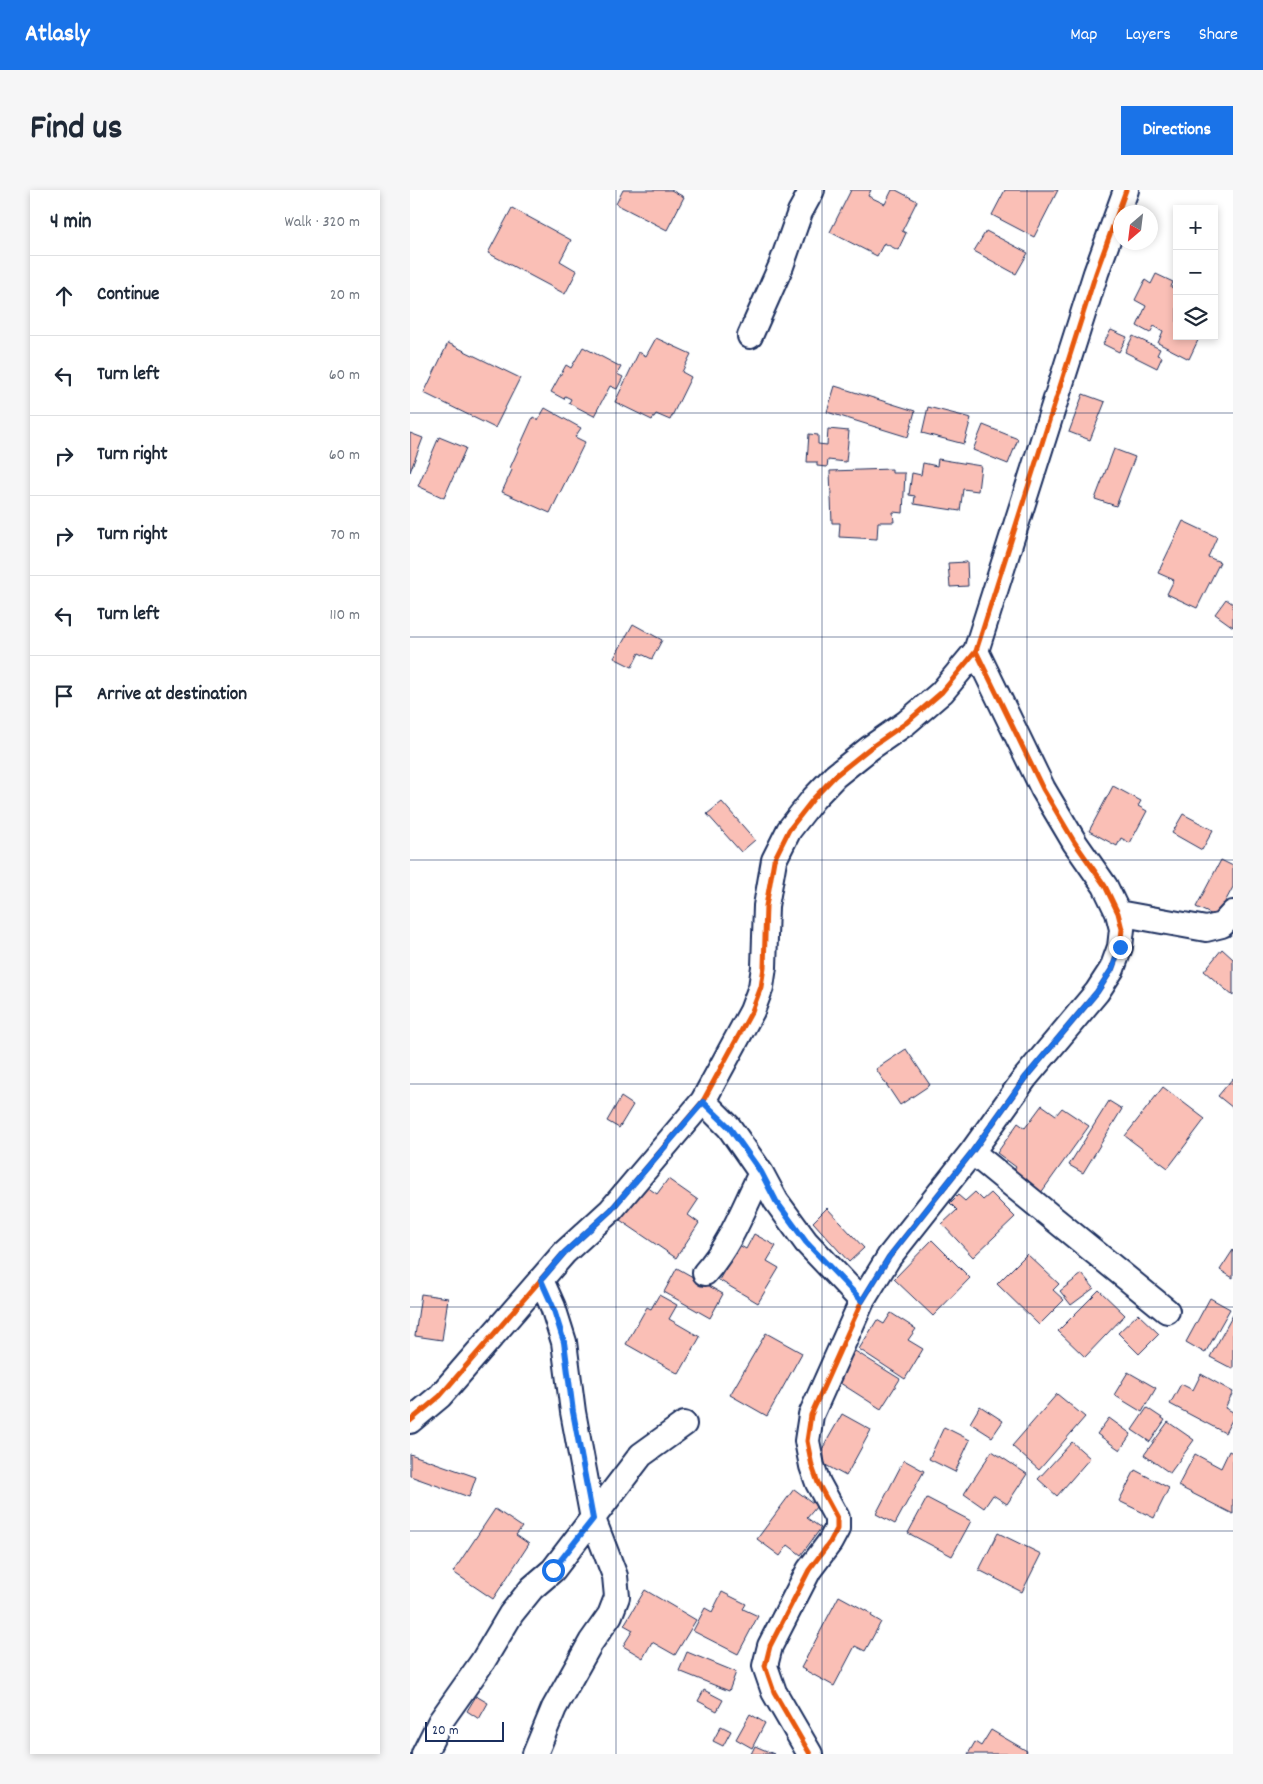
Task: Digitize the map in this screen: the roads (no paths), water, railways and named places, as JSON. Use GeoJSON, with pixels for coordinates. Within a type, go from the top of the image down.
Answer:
{"type":"FeatureCollection","features":[{"type":"Feature","properties":{"kind":"street"},"geometry":{"type":"LineString","coordinates":[[750,336],[781,266],[800,212],[812,190]]}},
{"type":"Feature","properties":{"kind":"street"},"geometry":{"type":"LineString","coordinates":[[410,1421],[440,1396],[564,1253],[611,1210],[703,1102],[752,1011],[761,987],[764,967],[766,906],[774,860],[790,830],[814,798],[835,776],[870,748],[906,723],[942,692],[976,651],[1096,273],[1126,190]]}},
{"type":"Feature","properties":{"kind":"street"},"geometry":{"type":"LineString","coordinates":[[810,1754],[774,1692],[764,1666],[770,1646],[809,1570],[830,1542],[837,1529],[838,1518],[818,1484],[807,1441],[811,1415],[862,1301],[889,1257],[972,1152],[1025,1078],[1097,992],[1112,969],[1120,947],[1122,929],[1118,913],[1105,886],[1075,843],[1043,789],[976,651]]}},
{"type":"Feature","properties":{"kind":"street"},"geometry":{"type":"LineString","coordinates":[[1118,913],[1206,929],[1222,925],[1233,913]]}},
{"type":"Feature","properties":{"kind":"street"},"geometry":{"type":"LineString","coordinates":[[703,1102],[729,1127],[761,1172],[776,1201],[806,1242],[862,1301]]}},
{"type":"Feature","properties":{"kind":"street"},"geometry":{"type":"LineString","coordinates":[[972,1152],[1168,1311]]}},
{"type":"Feature","properties":{"kind":"street"},"geometry":{"type":"LineString","coordinates":[[705,1273],[718,1259],[731,1237],[761,1172]]}},
{"type":"Feature","properties":{"kind":"street"},"geometry":{"type":"LineString","coordinates":[[535,1754],[554,1708],[591,1642],[610,1616],[617,1597],[615,1576],[593,1519],[575,1421],[564,1342],[553,1307],[541,1280]]}},
{"type":"Feature","properties":{"kind":"street"},"geometry":{"type":"LineString","coordinates":[[424,1754],[440,1722],[483,1661],[511,1614],[532,1588],[553,1570],[641,1455],[684,1424]]}}]}
